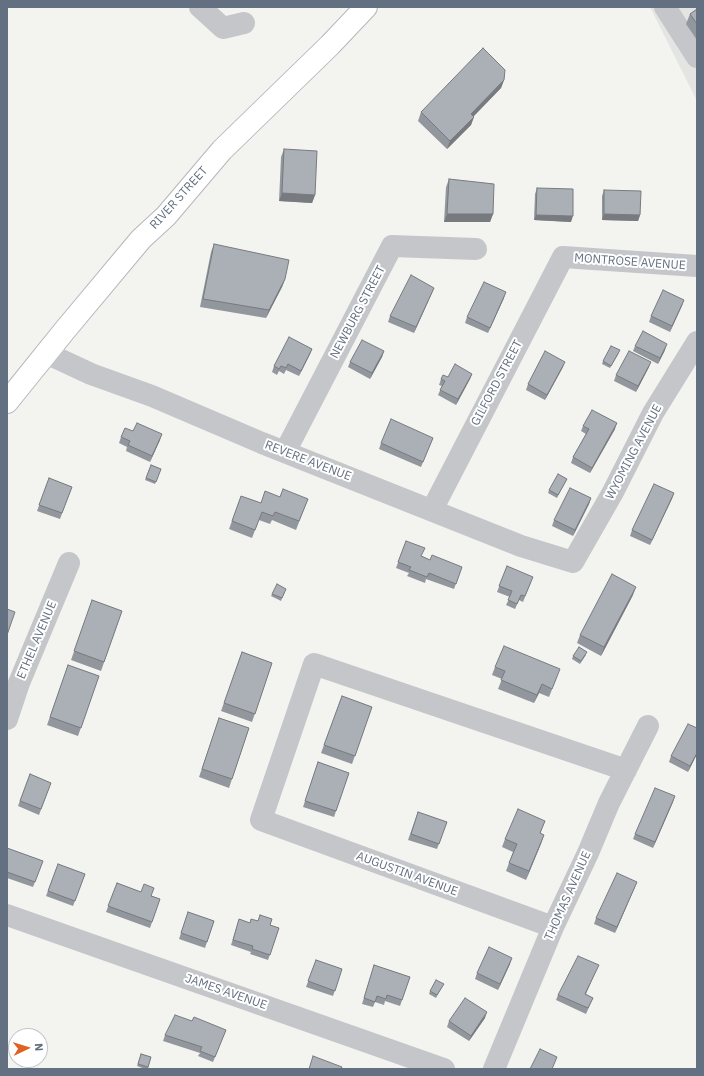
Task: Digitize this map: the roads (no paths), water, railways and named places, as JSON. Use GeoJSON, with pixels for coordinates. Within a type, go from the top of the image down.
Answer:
{"type":"FeatureCollection","features":[{"type":"Feature","properties":{"kind":"main road","name":"RIVER STREET"},"geometry":{"type":"LineString","coordinates":[[7,402],[141,239],[166,216],[222,150],[330,45],[366,7]]}},
{"type":"Feature","properties":{"kind":"street"},"geometry":{"type":"LineString","coordinates":[[200,7],[223,28],[244,23]]}},
{"type":"Feature","properties":{"kind":"street"},"geometry":{"type":"LineString","coordinates":[[665,7],[697,57]]}},
{"type":"Feature","properties":{"kind":"street","name":"NEWBURG STREET"},"geometry":{"type":"LineString","coordinates":[[285,452],[392,246],[476,249]]}},
{"type":"Feature","properties":{"kind":"street","name":"MONTROSE AVENUE"},"geometry":{"type":"LineString","coordinates":[[563,257],[697,266]]}},
{"type":"Feature","properties":{"kind":"street","name":"GILFORD STREET"},"geometry":{"type":"LineString","coordinates":[[432,510],[563,257]]}},
{"type":"Feature","properties":{"kind":"street","name":"WYOMING AVENUE"},"geometry":{"type":"LineString","coordinates":[[573,562],[613,492],[653,413],[697,342]]}},
{"type":"Feature","properties":{"kind":"street","name":"REVERE AVENUE"},"geometry":{"type":"LineString","coordinates":[[46,353],[91,374],[152,396],[285,452],[521,546],[573,562]]}},
{"type":"Feature","properties":{"kind":"street","name":"ETHEL AVENUE"},"geometry":{"type":"LineString","coordinates":[[7,718],[18,683],[69,563]]}},
{"type":"Feature","properties":{"kind":"street","name":"AUGUSTIN AVENUE"},"geometry":{"type":"LineString","coordinates":[[553,927],[261,820],[314,664],[626,770]]}},
{"type":"Feature","properties":{"kind":"street","name":"THOMAS AVENUE"},"geometry":{"type":"LineString","coordinates":[[494,1069],[553,927],[588,853],[609,803],[648,726]]}},
{"type":"Feature","properties":{"kind":"street","name":"JAMES AVENUE"},"geometry":{"type":"LineString","coordinates":[[7,915],[444,1069]]}}]}
